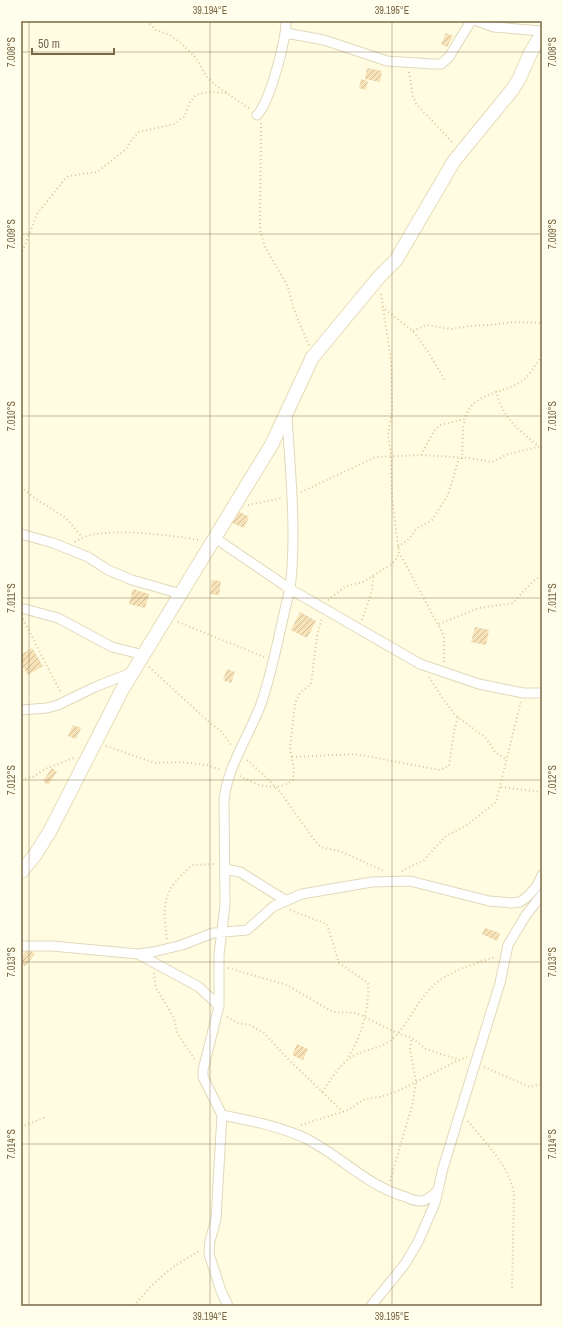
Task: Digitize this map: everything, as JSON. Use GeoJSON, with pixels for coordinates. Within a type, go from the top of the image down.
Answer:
{"type":"FeatureCollection","features":[{"type":"Feature","properties":{"kind":"street"},"geometry":{"type":"LineString","coordinates":[[257,115],[267,95],[286,33],[286,21]]}},
{"type":"Feature","properties":{"kind":"street"},"geometry":{"type":"LineString","coordinates":[[286,33],[324,40],[387,61],[432,64],[446,61],[471,21]]}},
{"type":"Feature","properties":{"kind":"street"},"geometry":{"type":"LineString","coordinates":[[21,872],[35,855],[50,831],[133,672],[272,444],[314,355],[379,277],[396,260],[454,161],[512,90],[519,79],[531,52],[542,35],[494,28],[477,21]]}},
{"type":"Feature","properties":{"kind":"street"},"geometry":{"type":"LineString","coordinates":[[228,1306],[212,1266],[209,1247],[216,1219],[222,1115],[205,1082],[203,1070],[219,1010],[219,965],[225,905],[224,800],[230,771],[242,748],[261,703],[290,589],[292,574],[292,496],[286,414]]}},
{"type":"Feature","properties":{"kind":"street"},"geometry":{"type":"LineString","coordinates":[[21,534],[69,549],[88,557],[108,570],[132,580],[181,594]]}},
{"type":"Feature","properties":{"kind":"street"},"geometry":{"type":"LineString","coordinates":[[214,540],[290,589],[358,629],[424,665],[478,684],[524,693],[542,693]]}},
{"type":"Feature","properties":{"kind":"street"},"geometry":{"type":"LineString","coordinates":[[21,608],[58,618],[112,647],[142,657]]}},
{"type":"Feature","properties":{"kind":"street"},"geometry":{"type":"LineString","coordinates":[[21,710],[47,708],[65,702],[96,687],[133,672]]}},
{"type":"Feature","properties":{"kind":"street"},"geometry":{"type":"LineString","coordinates":[[225,867],[240,872],[285,900]]}},
{"type":"Feature","properties":{"kind":"street"},"geometry":{"type":"LineString","coordinates":[[21,946],[52,946],[138,954],[168,949],[203,936],[247,930],[274,906],[302,894],[372,882],[404,880],[425,883],[488,901],[512,903],[520,902],[537,886],[542,875]]}},
{"type":"Feature","properties":{"kind":"street"},"geometry":{"type":"LineString","coordinates":[[371,1306],[411,1254],[435,1203],[443,1168],[500,983],[506,953],[512,937],[542,895]]}},
{"type":"Feature","properties":{"kind":"street"},"geometry":{"type":"LineString","coordinates":[[138,954],[199,987],[219,1010]]}},
{"type":"Feature","properties":{"kind":"street"},"geometry":{"type":"LineString","coordinates":[[222,1115],[269,1124],[306,1139],[322,1147],[374,1185],[387,1191],[421,1201],[427,1199],[438,1190]]}},
{"type":"Feature","properties":{"kind":"path"},"geometry":{"type":"LineString","coordinates":[[147,21],[156,30],[170,35],[182,44],[197,59],[206,76],[215,85],[243,103],[261,120],[259,206],[260,230],[265,247],[288,286],[304,336],[314,355]]}},
{"type":"Feature","properties":{"kind":"path"},"geometry":{"type":"LineString","coordinates":[[407,63],[413,96],[416,104],[461,153]]}},
{"type":"Feature","properties":{"kind":"path"},"geometry":{"type":"LineString","coordinates":[[21,256],[37,214],[65,179],[69,176],[97,172],[126,149],[132,139],[140,132],[174,124],[184,117],[190,102],[196,95],[208,92],[227,93]]}},
{"type":"Feature","properties":{"kind":"path"},"geometry":{"type":"LineString","coordinates":[[21,779],[33,777],[94,746],[155,763],[182,762],[206,765],[230,771],[259,786],[276,787],[293,780],[294,769],[290,748],[295,703],[300,693],[311,684],[322,608],[346,586],[363,582],[392,564],[397,558],[398,547],[392,499],[391,456],[388,432],[392,411],[391,361],[382,307],[379,277]]}},
{"type":"Feature","properties":{"kind":"path"},"geometry":{"type":"LineString","coordinates":[[382,307],[413,331],[429,353],[445,381]]}},
{"type":"Feature","properties":{"kind":"path"},"geometry":{"type":"LineString","coordinates":[[413,331],[426,325],[451,330],[468,326],[491,326],[514,322],[541,323],[542,320]]}},
{"type":"Feature","properties":{"kind":"path"},"geometry":{"type":"LineString","coordinates":[[398,547],[410,538],[416,529],[432,520],[448,495],[461,458],[462,429],[466,412],[479,399],[496,391],[518,384],[524,379],[542,356]]}},
{"type":"Feature","properties":{"kind":"path"},"geometry":{"type":"LineString","coordinates":[[496,391],[504,414],[516,427],[538,446]]}},
{"type":"Feature","properties":{"kind":"path"},"geometry":{"type":"LineString","coordinates":[[421,455],[434,430],[440,425],[465,419]]}},
{"type":"Feature","properties":{"kind":"path"},"geometry":{"type":"LineString","coordinates":[[235,506],[270,502],[292,496],[373,458],[421,455],[492,462],[508,454],[542,446]]}},
{"type":"Feature","properties":{"kind":"path"},"geometry":{"type":"LineString","coordinates":[[21,486],[36,499],[66,518],[82,537]]}},
{"type":"Feature","properties":{"kind":"path"},"geometry":{"type":"LineString","coordinates":[[69,549],[82,537],[108,533],[159,534],[214,540]]}},
{"type":"Feature","properties":{"kind":"path"},"geometry":{"type":"LineString","coordinates":[[398,552],[444,636],[444,673]]}},
{"type":"Feature","properties":{"kind":"path"},"geometry":{"type":"LineString","coordinates":[[358,629],[372,590],[373,575]]}},
{"type":"Feature","properties":{"kind":"path"},"geometry":{"type":"LineString","coordinates":[[438,624],[479,608],[513,603],[533,581],[542,576]]}},
{"type":"Feature","properties":{"kind":"path"},"geometry":{"type":"LineString","coordinates":[[21,616],[65,702]]}},
{"type":"Feature","properties":{"kind":"path"},"geometry":{"type":"LineString","coordinates":[[166,616],[181,624],[272,660]]}},
{"type":"Feature","properties":{"kind":"path"},"geometry":{"type":"LineString","coordinates":[[142,657],[209,722],[222,732],[237,757]]}},
{"type":"Feature","properties":{"kind":"path"},"geometry":{"type":"LineString","coordinates":[[424,665],[432,684],[458,717],[486,738],[494,752],[507,760]]}},
{"type":"Feature","properties":{"kind":"path"},"geometry":{"type":"LineString","coordinates":[[398,872],[415,866],[424,860],[446,836],[467,825],[496,802],[524,693]]}},
{"type":"Feature","properties":{"kind":"path"},"geometry":{"type":"LineString","coordinates":[[292,757],[355,754],[440,770],[449,766],[454,731],[458,717]]}},
{"type":"Feature","properties":{"kind":"path"},"geometry":{"type":"LineString","coordinates":[[242,748],[249,763],[276,787],[321,847],[342,852],[383,871],[391,873]]}},
{"type":"Feature","properties":{"kind":"path"},"geometry":{"type":"LineString","coordinates":[[500,787],[542,792]]}},
{"type":"Feature","properties":{"kind":"path"},"geometry":{"type":"LineString","coordinates":[[168,949],[164,918],[164,903],[169,891],[192,865],[225,867]]}},
{"type":"Feature","properties":{"kind":"path"},"geometry":{"type":"LineString","coordinates":[[289,910],[327,924],[339,963],[368,983],[369,992],[364,1017],[356,1045],[346,1061]]}},
{"type":"Feature","properties":{"kind":"path"},"geometry":{"type":"LineString","coordinates":[[322,1092],[342,1064],[346,1061],[358,1053],[389,1042],[431,987],[441,979],[506,953]]}},
{"type":"Feature","properties":{"kind":"path"},"geometry":{"type":"LineString","coordinates":[[153,962],[156,988],[174,1018],[181,1040],[203,1070]]}},
{"type":"Feature","properties":{"kind":"path"},"geometry":{"type":"LineString","coordinates":[[219,965],[287,985],[333,1012],[352,1012],[397,1033],[412,1038],[426,1049],[458,1060],[477,1060],[530,1087],[542,1084]]}},
{"type":"Feature","properties":{"kind":"path"},"geometry":{"type":"LineString","coordinates":[[219,1010],[238,1023],[250,1024],[264,1033],[288,1059],[343,1112]]}},
{"type":"Feature","properties":{"kind":"path"},"geometry":{"type":"LineString","coordinates":[[387,1191],[413,1102],[416,1082],[410,1049],[412,1038]]}},
{"type":"Feature","properties":{"kind":"path"},"geometry":{"type":"LineString","coordinates":[[297,1126],[311,1123],[343,1112],[365,1099],[385,1096],[458,1060]]}},
{"type":"Feature","properties":{"kind":"path"},"geometry":{"type":"LineString","coordinates":[[460,1113],[505,1167],[511,1180],[514,1193],[512,1291]]}},
{"type":"Feature","properties":{"kind":"path"},"geometry":{"type":"LineString","coordinates":[[21,1127],[46,1117]]}},
{"type":"Feature","properties":{"kind":"path"},"geometry":{"type":"LineString","coordinates":[[134,1306],[166,1271],[176,1264],[209,1247]]}},
{"type":"Feature","properties":{"kind":"building"},"geometry":{"type":"Polygon","coordinates":[[[446,33],[453,36],[447,47],[441,44],[446,33]]]}},
{"type":"Feature","properties":{"kind":"building"},"geometry":{"type":"Polygon","coordinates":[[[367,68],[382,71],[380,82],[365,79],[367,68]]]}},
{"type":"Feature","properties":{"kind":"building"},"geometry":{"type":"Polygon","coordinates":[[[361,79],[368,81],[366,90],[359,88],[361,79]]]}},
{"type":"Feature","properties":{"kind":"building"},"geometry":{"type":"Polygon","coordinates":[[[238,511],[249,517],[244,528],[232,523],[238,511]]]}},
{"type":"Feature","properties":{"kind":"building"},"geometry":{"type":"Polygon","coordinates":[[[212,580],[221,581],[219,595],[210,594],[212,580]]]}},
{"type":"Feature","properties":{"kind":"building"},"geometry":{"type":"Polygon","coordinates":[[[133,589],[149,594],[145,608],[129,604],[133,589]]]}},
{"type":"Feature","properties":{"kind":"building"},"geometry":{"type":"Polygon","coordinates":[[[300,612],[316,621],[307,638],[291,630],[300,612]]]}},
{"type":"Feature","properties":{"kind":"building"},"geometry":{"type":"Polygon","coordinates":[[[475,627],[489,630],[486,645],[471,642],[475,627]]]}},
{"type":"Feature","properties":{"kind":"building"},"geometry":{"type":"Polygon","coordinates":[[[32,648],[43,666],[28,675],[21,663],[21,655],[32,648]]]}},
{"type":"Feature","properties":{"kind":"building"},"geometry":{"type":"Polygon","coordinates":[[[227,669],[235,672],[231,683],[223,680],[227,669]]]}},
{"type":"Feature","properties":{"kind":"building"},"geometry":{"type":"Polygon","coordinates":[[[73,725],[81,728],[76,739],[68,736],[73,725]]]}},
{"type":"Feature","properties":{"kind":"building"},"geometry":{"type":"Polygon","coordinates":[[[52,768],[57,772],[48,785],[43,781],[52,768]]]}},
{"type":"Feature","properties":{"kind":"building"},"geometry":{"type":"Polygon","coordinates":[[[485,928],[500,933],[497,941],[482,934],[485,928]]]}},
{"type":"Feature","properties":{"kind":"building"},"geometry":{"type":"Polygon","coordinates":[[[28,949],[35,954],[25,966],[21,964],[21,958],[28,949]]]}},
{"type":"Feature","properties":{"kind":"building"},"geometry":{"type":"Polygon","coordinates":[[[297,1044],[308,1049],[303,1060],[292,1055],[297,1044]]]}}]}
